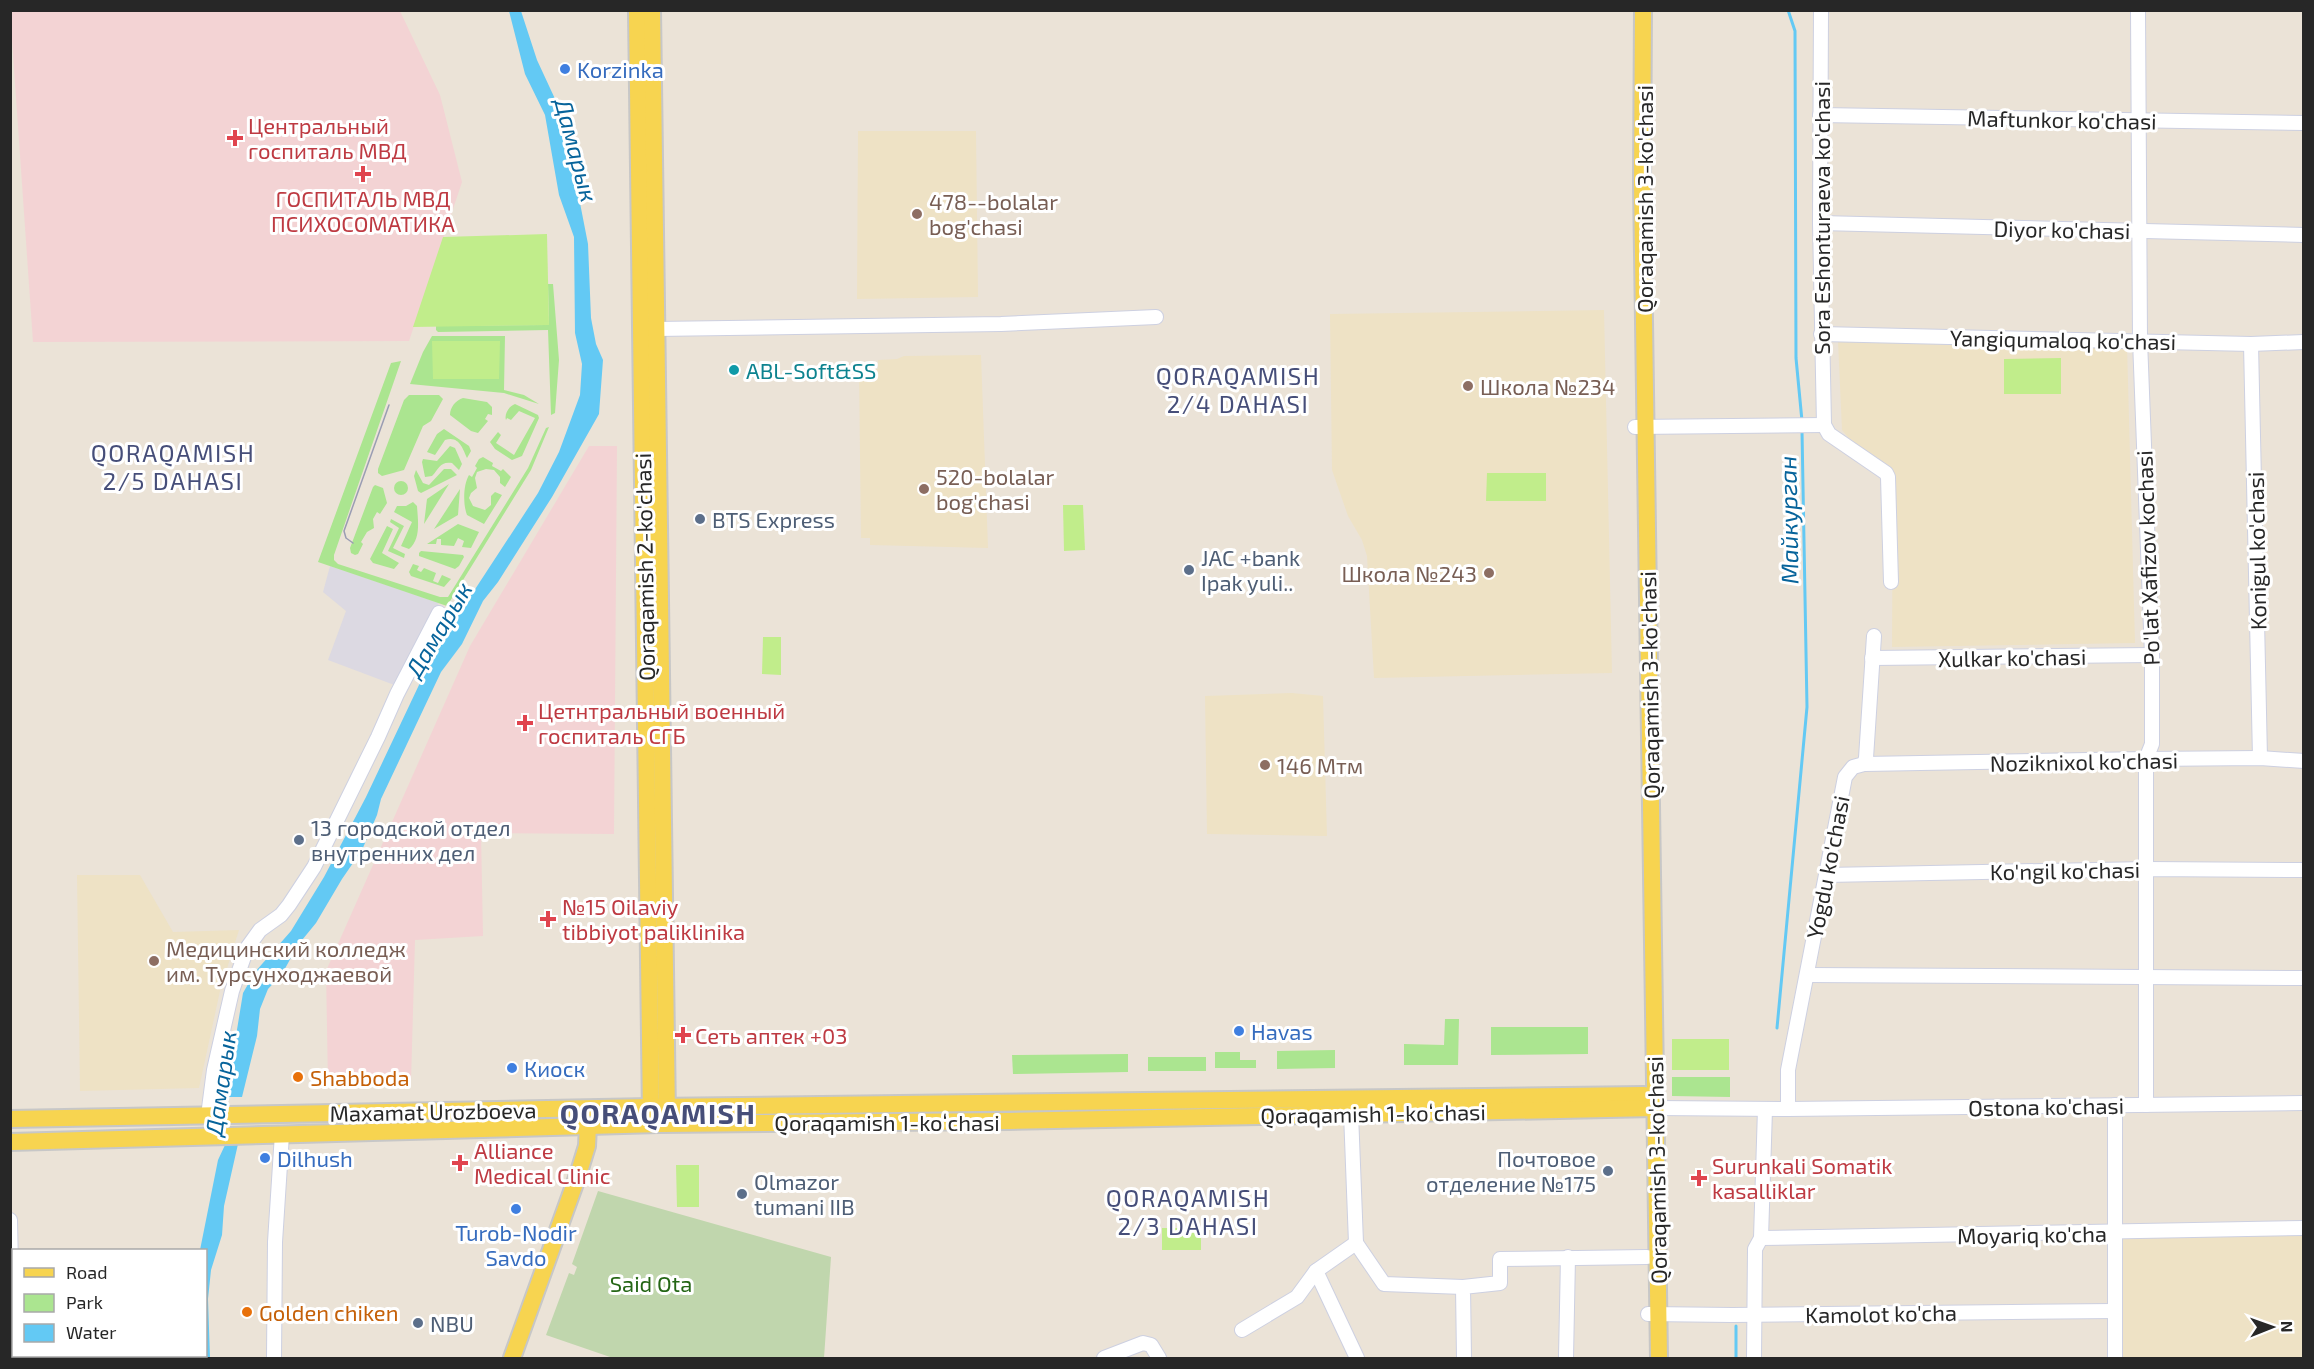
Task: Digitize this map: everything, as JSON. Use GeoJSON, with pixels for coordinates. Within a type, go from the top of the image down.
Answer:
{"type":"FeatureCollection","features":[{"type":"Feature","properties":{"kind":"main road","name":"Qoraqamish 2-ko'chasi"},"geometry":{"type":"LineString","coordinates":[[637,10],[649,375],[659,1116]]}},
{"type":"Feature","properties":{"kind":"main road","name":"Qoraqamish 2-ko'chasi"},"geometry":{"type":"LineString","coordinates":[[649,375],[656,328],[652,10]]}},
{"type":"Feature","properties":{"kind":"main road","name":"Qoraqamish 3-ko'chasi"},"geometry":{"type":"LineString","coordinates":[[1634,10],[1647,1257],[1659,1359]]}},
{"type":"Feature","properties":{"kind":"main road","name":"Qoraqamish 3-ko'chasi"},"geometry":{"type":"LineString","coordinates":[[1640,427],[1643,10]]}},
{"type":"Feature","properties":{"kind":"main road","name":"Qoraqamish 1-koʻchasi"},"geometry":{"type":"LineString","coordinates":[[10,1142],[588,1126],[659,1116],[1008,1103],[1647,1104]]}},
{"type":"Feature","properties":{"kind":"main road"},"geometry":{"type":"LineString","coordinates":[[1008,1103],[1009,1121]]}},
{"type":"Feature","properties":{"kind":"main road","name":"Qoraqamish 3-ko'chasi"},"geometry":{"type":"LineString","coordinates":[[1647,1104],[1653,1314],[1649,1359]]}},
{"type":"Feature","properties":{"kind":"main road","name":"Qoraqamish 1-koʻchasi"},"geometry":{"type":"LineString","coordinates":[[659,1116],[1009,1121],[1647,1104]]}},
{"type":"Feature","properties":{"kind":"main road","name":"Maxamat Urozboeva"},"geometry":{"type":"LineString","coordinates":[[210,1116],[659,1116]]}},
{"type":"Feature","properties":{"kind":"main road"},"geometry":{"type":"LineString","coordinates":[[10,1119],[210,1116]]}},
{"type":"Feature","properties":{"kind":"main road"},"geometry":{"type":"LineString","coordinates":[[512,1359],[578,1175],[587,1146],[588,1126]]}},
{"type":"Feature","properties":{"kind":"street","name":"Sora Eshonturaeva ko'chasi"},"geometry":{"type":"LineString","coordinates":[[1821,10],[1820,223],[1824,425]]}},
{"type":"Feature","properties":{"kind":"street","name":"Po'lat Xafizov kochasi"},"geometry":{"type":"LineString","coordinates":[[2138,10],[2140,340],[2152,655],[2152,744],[2146,759],[2146,1105]]}},
{"type":"Feature","properties":{"kind":"street","name":"Maftunkor ko'chasi"},"geometry":{"type":"LineString","coordinates":[[1820,116],[2304,123]]}},
{"type":"Feature","properties":{"kind":"street","name":"Diyor ko'chasi"},"geometry":{"type":"LineString","coordinates":[[1820,223],[2304,235]]}},
{"type":"Feature","properties":{"kind":"street"},"geometry":{"type":"LineString","coordinates":[[656,328],[1001,324],[1156,317]]}},
{"type":"Feature","properties":{"kind":"street","name":"Yangiqumaloq ko'chasi"},"geometry":{"type":"LineString","coordinates":[[1821,334],[2251,344],[2304,342]]}},
{"type":"Feature","properties":{"kind":"street","name":"Konigul ko'chasi"},"geometry":{"type":"LineString","coordinates":[[2251,344],[2260,758]]}},
{"type":"Feature","properties":{"kind":"street"},"geometry":{"type":"LineString","coordinates":[[1640,427],[1824,425],[1829,434],[1886,473],[1888,477],[1891,582]]}},
{"type":"Feature","properties":{"kind":"street"},"geometry":{"type":"LineString","coordinates":[[210,1116],[214,1070],[232,991],[247,948],[260,930],[289,905],[314,867],[378,737],[396,694],[439,613]]}},
{"type":"Feature","properties":{"kind":"street"},"geometry":{"type":"LineString","coordinates":[[1864,764],[1874,636]]}},
{"type":"Feature","properties":{"kind":"street","name":"Xulkar ko'chasi"},"geometry":{"type":"LineString","coordinates":[[1872,658],[2152,655]]}},
{"type":"Feature","properties":{"kind":"street","name":"Noziknixol ko'chasi"},"geometry":{"type":"LineString","coordinates":[[1864,764],[2260,758],[2304,761]]}},
{"type":"Feature","properties":{"kind":"street","name":"Yogdu ko'chasi"},"geometry":{"type":"LineString","coordinates":[[1788,1109],[1788,1070],[1845,777],[1853,767],[1864,764]]}},
{"type":"Feature","properties":{"kind":"street","name":"Ko'ngil ko'chasi"},"geometry":{"type":"LineString","coordinates":[[1826,875],[2147,869],[2304,870]]}},
{"type":"Feature","properties":{"kind":"street"},"geometry":{"type":"LineString","coordinates":[[1807,975],[2304,978]]}},
{"type":"Feature","properties":{"kind":"street","name":"Ostona ko'chasi"},"geometry":{"type":"LineString","coordinates":[[1647,1104],[1788,1109],[2304,1103]]}},
{"type":"Feature","properties":{"kind":"street"},"geometry":{"type":"LineString","coordinates":[[2115,1105],[2115,1359]]}},
{"type":"Feature","properties":{"kind":"street"},"geometry":{"type":"LineString","coordinates":[[1754,1359],[1751,1315],[1755,1250],[1761,1238],[1765,1109]]}},
{"type":"Feature","properties":{"kind":"street"},"geometry":{"type":"LineString","coordinates":[[1351,1113],[1356,1243],[1384,1284],[1463,1287],[1500,1283],[1500,1259],[1647,1257]]}},
{"type":"Feature","properties":{"kind":"street"},"geometry":{"type":"LineString","coordinates":[[274,1359],[275,1242],[282,1134]]}},
{"type":"Feature","properties":{"kind":"street"},"geometry":{"type":"LineString","coordinates":[[10,1220],[12,1313]]}},
{"type":"Feature","properties":{"kind":"street","name":"Moyariq ko'cha"},"geometry":{"type":"LineString","coordinates":[[1761,1238],[2304,1228]]}},
{"type":"Feature","properties":{"kind":"street"},"geometry":{"type":"LineString","coordinates":[[1242,1330],[1297,1297],[1316,1271],[1356,1243]]}},
{"type":"Feature","properties":{"kind":"street"},"geometry":{"type":"LineString","coordinates":[[1566,1359],[1568,1257]]}},
{"type":"Feature","properties":{"kind":"street"},"geometry":{"type":"LineString","coordinates":[[1316,1271],[1357,1359]]}},
{"type":"Feature","properties":{"kind":"street"},"geometry":{"type":"LineString","coordinates":[[1463,1287],[1464,1359]]}},
{"type":"Feature","properties":{"kind":"street","name":"Kamolot ko'cha"},"geometry":{"type":"LineString","coordinates":[[1653,1314],[2114,1311]]}},
{"type":"Feature","properties":{"kind":"street"},"geometry":{"type":"LineString","coordinates":[[1104,1359],[1143,1343],[1151,1345],[1159,1359]]}},
{"type":"Feature","properties":{"kind":"shaded area","name":"Центральный госпиталь МВД"},"geometry":{"type":"Polygon","coordinates":[[[10,11],[400,11],[440,95],[462,182],[409,341],[33,342],[10,11]]]}},
{"type":"Feature","properties":{"kind":"shaded area","name":"478--bolalar bog'chasi"},"geometry":{"type":"Polygon","coordinates":[[[858,131],[976,131],[978,297],[857,299],[858,131]]]}},
{"type":"Feature","properties":{"kind":"shaded area"},"geometry":{"type":"Polygon","coordinates":[[[1604,310],[1612,673],[1374,678],[1367,556],[1362,540],[1348,516],[1332,470],[1330,314],[1604,310]]]}},
{"type":"Feature","properties":{"kind":"shaded area"},"geometry":{"type":"Polygon","coordinates":[[[1838,341],[2127,345],[2135,643],[1892,647],[1893,469],[1857,448],[1842,430],[1838,341]]]}},
{"type":"Feature","properties":{"kind":"shaded area","name":"520-bolalar bog'chasi"},"geometry":{"type":"Polygon","coordinates":[[[981,355],[988,548],[870,545],[870,538],[861,538],[859,369],[878,369],[878,360],[897,359],[904,356],[981,355]]]}},
{"type":"Feature","properties":{"kind":"shaded area","name":"Цетнтральный военный госпиталь СГБ"},"geometry":{"type":"Polygon","coordinates":[[[589,446],[617,446],[614,834],[481,833],[483,936],[415,940],[411,1082],[328,1083],[326,971],[470,646],[589,446]]]}},
{"type":"Feature","properties":{"kind":"shaded area"},"geometry":{"type":"Polygon","coordinates":[[[330,566],[439,603],[397,686],[328,660],[346,611],[323,592],[330,566]]]}},
{"type":"Feature","properties":{"kind":"shaded area","name":"146 Мтм"},"geometry":{"type":"Polygon","coordinates":[[[1292,693],[1323,696],[1327,836],[1207,834],[1205,696],[1292,693]]]}},
{"type":"Feature","properties":{"kind":"shaded area","name":"Медицинский колледж им. Турсунходжаевой"},"geometry":{"type":"Polygon","coordinates":[[[77,875],[140,875],[173,932],[239,930],[220,991],[199,1088],[80,1091],[77,875]]]}},
{"type":"Feature","properties":{"kind":"shaded area"},"geometry":{"type":"Polygon","coordinates":[[[2303,1232],[2303,1358],[2121,1358],[2118,1235],[2303,1232]]]}},
{"type":"Feature","properties":{"kind":"green space"},"geometry":{"type":"Polygon","coordinates":[[[547,234],[549,325],[413,327],[443,237],[547,234]]]}},
{"type":"Feature","properties":{"kind":"green space"},"geometry":{"type":"Polygon","coordinates":[[[548,284],[553,284],[559,360],[555,413],[551,415],[548,330],[438,332],[436,330],[436,326],[549,325],[548,284]]]}},
{"type":"Feature","properties":{"kind":"green space"},"geometry":{"type":"Polygon","coordinates":[[[432,336],[505,336],[504,390],[524,395],[539,404],[504,393],[410,384],[432,336]]]}},
{"type":"Feature","properties":{"kind":"green space"},"geometry":{"type":"Polygon","coordinates":[[[432,341],[500,341],[499,379],[433,379],[432,341]]]}},
{"type":"Feature","properties":{"kind":"green space"},"geometry":{"type":"Polygon","coordinates":[[[2061,358],[2061,394],[2004,394],[2004,359],[2061,358]]]}},
{"type":"Feature","properties":{"kind":"green space"},"geometry":{"type":"Polygon","coordinates":[[[401,361],[334,555],[334,560],[338,564],[440,597],[448,597],[528,468],[546,428],[549,427],[531,470],[447,606],[318,562],[391,363],[401,361]]]}},
{"type":"Feature","properties":{"kind":"green space"},"geometry":{"type":"Polygon","coordinates":[[[409,395],[439,395],[443,399],[431,421],[423,426],[404,470],[382,476],[378,473],[378,469],[404,400],[409,395]]]}},
{"type":"Feature","properties":{"kind":"green space"},"geometry":{"type":"Polygon","coordinates":[[[463,398],[487,402],[492,407],[492,415],[488,414],[485,419],[488,421],[478,433],[471,431],[450,415],[454,404],[463,398]]]}},
{"type":"Feature","properties":{"kind":"green space"},"geometry":{"type":"Polygon","coordinates":[[[515,404],[538,415],[539,418],[522,456],[512,460],[495,449],[490,442],[498,432],[501,435],[496,443],[514,455],[535,418],[519,411],[511,420],[507,418],[506,420],[508,410],[515,404]]]}},
{"type":"Feature","properties":{"kind":"green space"},"geometry":{"type":"Polygon","coordinates":[[[444,429],[469,446],[471,451],[467,458],[460,444],[454,439],[445,440],[435,455],[427,452],[437,434],[444,429]]]}},
{"type":"Feature","properties":{"kind":"green space"},"geometry":{"type":"Polygon","coordinates":[[[450,446],[455,448],[462,464],[459,470],[452,463],[445,463],[432,476],[425,477],[423,459],[437,461],[450,446]]]}},
{"type":"Feature","properties":{"kind":"green space"},"geometry":{"type":"Polygon","coordinates":[[[483,457],[493,463],[492,466],[501,471],[503,469],[511,477],[505,487],[500,483],[500,477],[494,470],[486,469],[477,472],[475,478],[477,488],[469,498],[473,506],[485,510],[491,505],[491,496],[495,492],[502,495],[484,524],[467,515],[464,501],[467,479],[469,475],[472,477],[477,468],[475,466],[483,457]]]}},
{"type":"Feature","properties":{"kind":"green space"},"geometry":{"type":"Polygon","coordinates":[[[444,469],[451,469],[457,475],[421,493],[418,491],[414,476],[416,470],[423,483],[429,485],[444,469]]]}},
{"type":"Feature","properties":{"kind":"green space"},"geometry":{"type":"Polygon","coordinates":[[[1487,473],[1546,473],[1546,501],[1486,501],[1487,473]]]}},
{"type":"Feature","properties":{"kind":"green space"},"geometry":{"type":"Polygon","coordinates":[[[401,481],[406,483],[408,488],[406,493],[401,495],[396,493],[394,488],[396,483],[401,481]]]}},
{"type":"Feature","properties":{"kind":"green space"},"geometry":{"type":"Polygon","coordinates":[[[449,484],[424,524],[427,499],[449,484]]]}},
{"type":"Feature","properties":{"kind":"green space"},"geometry":{"type":"Polygon","coordinates":[[[375,485],[383,488],[387,503],[380,514],[377,512],[373,519],[374,528],[367,532],[358,554],[355,555],[351,553],[350,548],[375,485]]]}},
{"type":"Feature","properties":{"kind":"green space"},"geometry":{"type":"Polygon","coordinates":[[[460,489],[458,515],[434,529],[460,489]]]}},
{"type":"Feature","properties":{"kind":"green space"},"geometry":{"type":"Polygon","coordinates":[[[413,502],[417,506],[418,529],[413,545],[409,549],[401,546],[412,522],[394,512],[397,506],[406,506],[413,502]]]}},
{"type":"Feature","properties":{"kind":"green space"},"geometry":{"type":"Polygon","coordinates":[[[1063,505],[1083,505],[1085,550],[1064,551],[1063,505]]]}},
{"type":"Feature","properties":{"kind":"green space"},"geometry":{"type":"Polygon","coordinates":[[[391,519],[404,526],[393,548],[405,554],[404,558],[388,551],[399,528],[390,522],[391,519]]]}},
{"type":"Feature","properties":{"kind":"green space"},"geometry":{"type":"Polygon","coordinates":[[[458,524],[479,532],[471,548],[462,547],[464,541],[458,538],[454,546],[441,545],[441,539],[437,539],[436,544],[427,544],[458,524]]]}},
{"type":"Feature","properties":{"kind":"green space"},"geometry":{"type":"Polygon","coordinates":[[[387,526],[393,529],[382,553],[399,563],[394,569],[373,563],[370,559],[387,526]]]}},
{"type":"Feature","properties":{"kind":"green space"},"geometry":{"type":"Polygon","coordinates":[[[421,551],[463,555],[464,557],[455,569],[419,556],[421,551]]]}},
{"type":"Feature","properties":{"kind":"green space"},"geometry":{"type":"Polygon","coordinates":[[[413,564],[419,566],[417,570],[421,572],[424,568],[436,573],[433,581],[438,583],[442,575],[451,579],[444,587],[411,576],[409,572],[413,564]]]}},
{"type":"Feature","properties":{"kind":"green space"},"geometry":{"type":"Polygon","coordinates":[[[763,637],[781,637],[781,675],[762,674],[763,637]]]}},
{"type":"Feature","properties":{"kind":"green space"},"geometry":{"type":"Polygon","coordinates":[[[1445,1019],[1459,1019],[1458,1065],[1404,1065],[1404,1044],[1444,1045],[1445,1019]]]}},
{"type":"Feature","properties":{"kind":"green space"},"geometry":{"type":"Polygon","coordinates":[[[1491,1027],[1588,1027],[1588,1054],[1491,1055],[1491,1027]]]}},
{"type":"Feature","properties":{"kind":"green space"},"geometry":{"type":"Polygon","coordinates":[[[1672,1039],[1729,1039],[1729,1070],[1672,1070],[1672,1039]]]}},
{"type":"Feature","properties":{"kind":"green space"},"geometry":{"type":"Polygon","coordinates":[[[1335,1050],[1335,1068],[1277,1069],[1277,1051],[1335,1050]]]}},
{"type":"Feature","properties":{"kind":"green space"},"geometry":{"type":"Polygon","coordinates":[[[1215,1052],[1240,1052],[1240,1060],[1256,1060],[1256,1068],[1215,1068],[1215,1052]]]}},
{"type":"Feature","properties":{"kind":"green space"},"geometry":{"type":"Polygon","coordinates":[[[1128,1054],[1128,1072],[1013,1074],[1012,1055],[1128,1054]]]}},
{"type":"Feature","properties":{"kind":"green space"},"geometry":{"type":"Polygon","coordinates":[[[1148,1057],[1206,1057],[1206,1071],[1148,1071],[1148,1057]]]}},
{"type":"Feature","properties":{"kind":"green space"},"geometry":{"type":"Polygon","coordinates":[[[1672,1077],[1730,1077],[1730,1097],[1672,1096],[1672,1077]]]}},
{"type":"Feature","properties":{"kind":"green space"},"geometry":{"type":"Polygon","coordinates":[[[941,1111],[944,1114],[706,1117],[700,1113],[941,1111]]]}},
{"type":"Feature","properties":{"kind":"green space"},"geometry":{"type":"Polygon","coordinates":[[[676,1165],[699,1165],[699,1207],[677,1207],[676,1165]]]}},
{"type":"Feature","properties":{"kind":"green space","name":"Said Ota"},"geometry":{"type":"Polygon","coordinates":[[[598,1191],[831,1257],[824,1358],[613,1358],[546,1335],[569,1273],[574,1275],[577,1267],[572,1264],[598,1191]]]}},
{"type":"Feature","properties":{"kind":"green space"},"geometry":{"type":"Polygon","coordinates":[[[1162,1228],[1201,1228],[1201,1250],[1162,1250],[1162,1228]]]}},
{"type":"Feature","properties":{"kind":"water"},"geometry":{"type":"Polygon","coordinates":[[[509,11],[521,11],[537,60],[556,101],[565,151],[580,203],[588,244],[591,318],[596,344],[603,360],[599,414],[552,497],[498,582],[483,601],[462,644],[441,672],[381,799],[377,815],[362,850],[316,923],[298,945],[282,974],[268,989],[260,1009],[257,1036],[242,1097],[238,1144],[224,1206],[222,1235],[211,1270],[208,1299],[210,1358],[194,1358],[207,1357],[207,1249],[200,1249],[218,1160],[225,1145],[226,1097],[243,993],[255,972],[291,931],[324,877],[366,797],[436,649],[538,493],[559,452],[580,395],[582,364],[575,333],[574,237],[559,195],[545,115],[525,74],[509,11]]]}},
{"type":"Feature","properties":{"kind":"pier"},"geometry":{"type":"Polygon","coordinates":[[[223,1097],[245,1097],[241,1144],[222,1145],[223,1097]]]}},
{"type":"Feature","properties":{"kind":"waterway","name":"Майкурган"},"geometry":{"type":"LineString","coordinates":[[1788,10],[1795,31],[1796,358],[1802,421]]}},
{"type":"Feature","properties":{"kind":"waterway","name":"Майкурган"},"geometry":{"type":"LineString","coordinates":[[1777,1028],[1807,707],[1802,431]]}},
{"type":"Feature","properties":{"kind":"waterway","name":"Майкурган"},"geometry":{"type":"LineString","coordinates":[[1736,1326],[1736,1358]]}},
{"type":"Feature","properties":{"kind":"tram line"},"geometry":{"type":"LineString","coordinates":[[353,543],[346,538],[344,531],[389,405]]}},
{"type":"Feature","properties":{"kind":"place","name":"Korzinka"},"geometry":{"type":"Point","coordinates":[565,69]}},
{"type":"Feature","properties":{"kind":"place","name":"Центральный госпиталь МВД"},"geometry":{"type":"Point","coordinates":[235,138]}},
{"type":"Feature","properties":{"kind":"place","name":"ГОСПИТАЛЬ МВД ПСИХОСОМАТИКА"},"geometry":{"type":"Point","coordinates":[363,174]}},
{"type":"Feature","properties":{"kind":"place","name":"478--bolalar bog'chasi"},"geometry":{"type":"Point","coordinates":[917,214]}},
{"type":"Feature","properties":{"kind":"place","name":"ABL-Soft&SS"},"geometry":{"type":"Point","coordinates":[734,370]}},
{"type":"Feature","properties":{"kind":"place","name":"Школа №234"},"geometry":{"type":"Point","coordinates":[1468,386]}},
{"type":"Feature","properties":{"kind":"place","name":"520-bolalar bog'chasi"},"geometry":{"type":"Point","coordinates":[924,489]}},
{"type":"Feature","properties":{"kind":"place","name":"BTS Express"},"geometry":{"type":"Point","coordinates":[700,519]}},
{"type":"Feature","properties":{"kind":"place","name":"JAC +bank Ipak yuli.."},"geometry":{"type":"Point","coordinates":[1189,570]}},
{"type":"Feature","properties":{"kind":"place","name":"Школа №243"},"geometry":{"type":"Point","coordinates":[1489,573]}},
{"type":"Feature","properties":{"kind":"place","name":"Цетнтральный военный госпиталь СГБ"},"geometry":{"type":"Point","coordinates":[525,723]}},
{"type":"Feature","properties":{"kind":"place","name":"146 Мтм"},"geometry":{"type":"Point","coordinates":[1265,765]}},
{"type":"Feature","properties":{"kind":"place","name":"13 городской отдел внутренних дел"},"geometry":{"type":"Point","coordinates":[299,840]}},
{"type":"Feature","properties":{"kind":"place","name":"№15 Oilaviy tibbiyot paliklinika"},"geometry":{"type":"Point","coordinates":[548,919]}},
{"type":"Feature","properties":{"kind":"place","name":"Медицинский колледж им. Турсунходжаевой"},"geometry":{"type":"Point","coordinates":[154,961]}},
{"type":"Feature","properties":{"kind":"place","name":"Havas"},"geometry":{"type":"Point","coordinates":[1239,1031]}},
{"type":"Feature","properties":{"kind":"place","name":"Сеть аптек +03"},"geometry":{"type":"Point","coordinates":[683,1035]}},
{"type":"Feature","properties":{"kind":"place","name":"Киоск"},"geometry":{"type":"Point","coordinates":[512,1068]}},
{"type":"Feature","properties":{"kind":"place","name":"Shabboda"},"geometry":{"type":"Point","coordinates":[298,1077]}},
{"type":"Feature","properties":{"kind":"place","name":"Dilhush"},"geometry":{"type":"Point","coordinates":[265,1158]}},
{"type":"Feature","properties":{"kind":"place","name":"Alliance Medical Clinic"},"geometry":{"type":"Point","coordinates":[460,1163]}},
{"type":"Feature","properties":{"kind":"place","name":"Почтовое отделение №175"},"geometry":{"type":"Point","coordinates":[1608,1171]}},
{"type":"Feature","properties":{"kind":"place","name":"Surunkali Somatik kasalliklar"},"geometry":{"type":"Point","coordinates":[1699,1178]}},
{"type":"Feature","properties":{"kind":"place","name":"Olmazor tumani IIB"},"geometry":{"type":"Point","coordinates":[742,1194]}},
{"type":"Feature","properties":{"kind":"place","name":"Turob-Nodir Savdo"},"geometry":{"type":"Point","coordinates":[516,1209]}},
{"type":"Feature","properties":{"kind":"place","name":"Golden chiken"},"geometry":{"type":"Point","coordinates":[247,1312]}},
{"type":"Feature","properties":{"kind":"place","name":"NBU"},"geometry":{"type":"Point","coordinates":[418,1323]}},
{"type":"Feature","properties":{"kind":"district","name":"QORAQAMISH 2/4 DAHASI"},"geometry":{"type":"Point","coordinates":[1238,389]}},
{"type":"Feature","properties":{"kind":"district","name":"QORAQAMISH 2/5 DAHASI"},"geometry":{"type":"Point","coordinates":[173,466]}},
{"type":"Feature","properties":{"kind":"district","name":"QORAQAMISH"},"geometry":{"type":"Point","coordinates":[658,1113]}},
{"type":"Feature","properties":{"kind":"district","name":"QORAQAMISH 2/3 DAHASI"},"geometry":{"type":"Point","coordinates":[1188,1211]}},
{"type":"Feature","properties":{"kind":"water label","name":"Дамарык"},"geometry":{"type":"Point","coordinates":[577,150]}},
{"type":"Feature","properties":{"kind":"water label","name":"Дамарык"},"geometry":{"type":"Point","coordinates":[438,629]}},
{"type":"Feature","properties":{"kind":"water label","name":"Дамарык"},"geometry":{"type":"Point","coordinates":[220,1083]}}]}
